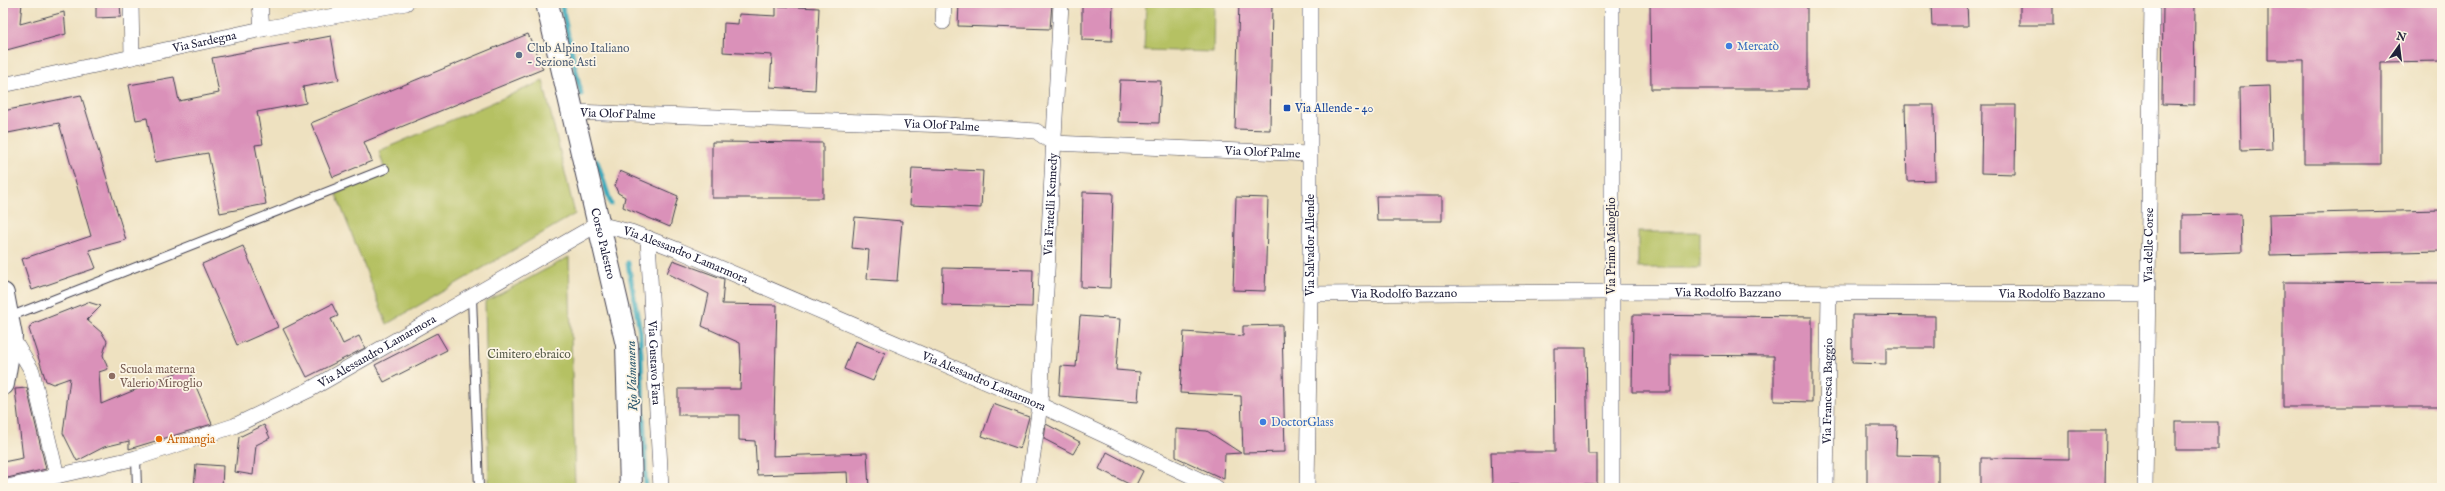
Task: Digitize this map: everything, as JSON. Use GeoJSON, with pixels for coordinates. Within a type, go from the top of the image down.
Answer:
{"type":"FeatureCollection","features":[{"type":"Feature","properties":{"kind":"street"},"geometry":{"type":"LineString","coordinates":[[131,3],[132,57]]}},
{"type":"Feature","properties":{"kind":"street"},"geometry":{"type":"LineString","coordinates":[[260,3],[262,29]]}},
{"type":"Feature","properties":{"kind":"street","name":"Corso Palestro"},"geometry":{"type":"LineString","coordinates":[[547,3],[627,345],[631,488]]}},
{"type":"Feature","properties":{"kind":"street"},"geometry":{"type":"LineString","coordinates":[[943,22],[944,3]]}},
{"type":"Feature","properties":{"kind":"street","name":"Via Fratelli Kennedy"},"geometry":{"type":"LineString","coordinates":[[1028,488],[1040,405],[1061,3]]}},
{"type":"Feature","properties":{"kind":"street","name":"Via Salvador Allende"},"geometry":{"type":"LineString","coordinates":[[1307,488],[1310,294],[1310,3]]}},
{"type":"Feature","properties":{"kind":"street","name":"Via Primo Maioglio"},"geometry":{"type":"LineString","coordinates":[[1612,3],[1612,488]]}},
{"type":"Feature","properties":{"kind":"street","name":"Via delle Corse"},"geometry":{"type":"LineString","coordinates":[[2145,488],[2146,294],[2152,3]]}},
{"type":"Feature","properties":{"kind":"street","name":"Via Sardegna"},"geometry":{"type":"LineString","coordinates":[[3,85],[262,29],[400,4]]}},
{"type":"Feature","properties":{"kind":"street","name":"Via Olof Palme"},"geometry":{"type":"LineString","coordinates":[[572,112],[949,125],[1036,132],[1053,143],[1309,154]]}},
{"type":"Feature","properties":{"kind":"street","name":"Via Alessandro Lamarmora"},"geometry":{"type":"LineString","coordinates":[[3,488],[136,458],[248,420],[309,390],[598,224],[648,238],[1040,405],[1217,488]]}},
{"type":"Feature","properties":{"kind":"street","name":"Via Gustavo Fara"},"geometry":{"type":"LineString","coordinates":[[648,238],[661,488]]}},
{"type":"Feature","properties":{"kind":"street","name":"Via Rodolfo Bazzano"},"geometry":{"type":"LineString","coordinates":[[1310,294],[1611,292],[2146,294]]}},
{"type":"Feature","properties":{"kind":"street","name":"Via Francesca Baggio"},"geometry":{"type":"LineString","coordinates":[[1826,488],[1829,293]]}},
{"type":"Feature","properties":{"kind":"street"},"geometry":{"type":"LineString","coordinates":[[3,294],[10,327],[32,371],[57,476]]}},
{"type":"Feature","properties":{"kind":"street"},"geometry":{"type":"LineString","coordinates":[[3,384],[10,327]]}},
{"type":"Feature","properties":{"kind":"lane"},"geometry":{"type":"LineString","coordinates":[[10,327],[385,169]]}},
{"type":"Feature","properties":{"kind":"lane"},"geometry":{"type":"LineString","coordinates":[[472,297],[478,488]]}},
{"type":"Feature","properties":{"kind":"lane"},"geometry":{"type":"LineString","coordinates":[[136,458],[138,488]]}},
{"type":"Feature","properties":{"kind":"green space"},"geometry":{"type":"Polygon","coordinates":[[[1146,3],[1214,3],[1213,52],[1144,50],[1146,3]]]}},
{"type":"Feature","properties":{"kind":"green space"},"geometry":{"type":"Polygon","coordinates":[[[543,81],[575,214],[387,324],[336,194],[385,171],[379,151],[543,81]]]}},
{"type":"Feature","properties":{"kind":"green space"},"geometry":{"type":"Polygon","coordinates":[[[1638,232],[1700,232],[1700,268],[1638,268],[1638,232]]]}},
{"type":"Feature","properties":{"kind":"green space","name":"Cimitero ebraico"},"geometry":{"type":"Polygon","coordinates":[[[569,257],[575,488],[489,488],[485,302],[569,257]]]}},
{"type":"Feature","properties":{"kind":"building"},"geometry":{"type":"Polygon","coordinates":[[[3,3],[22,3],[20,24],[64,12],[66,34],[3,51],[3,3]]]}},
{"type":"Feature","properties":{"kind":"building"},"geometry":{"type":"Polygon","coordinates":[[[96,3],[120,3],[121,17],[96,18],[96,3]]]}},
{"type":"Feature","properties":{"kind":"building"},"geometry":{"type":"Polygon","coordinates":[[[959,3],[1052,3],[1050,29],[958,26],[959,3]]]}},
{"type":"Feature","properties":{"kind":"building"},"geometry":{"type":"Polygon","coordinates":[[[1082,3],[1113,3],[1112,41],[1082,40],[1082,3]]]}},
{"type":"Feature","properties":{"kind":"building"},"geometry":{"type":"Polygon","coordinates":[[[1239,3],[1272,3],[1270,130],[1235,129],[1239,3]]]}},
{"type":"Feature","properties":{"kind":"building","name":"Mercatò"},"geometry":{"type":"Polygon","coordinates":[[[1650,3],[1807,3],[1807,89],[1651,89],[1650,3]]]}},
{"type":"Feature","properties":{"kind":"building"},"geometry":{"type":"Polygon","coordinates":[[[1931,3],[1967,3],[1968,26],[1932,26],[1931,3]]]}},
{"type":"Feature","properties":{"kind":"building"},"geometry":{"type":"Polygon","coordinates":[[[2020,3],[2053,3],[2053,25],[2020,25],[2020,3]]]}},
{"type":"Feature","properties":{"kind":"building"},"geometry":{"type":"Polygon","coordinates":[[[2163,3],[2195,3],[2194,105],[2162,104],[2163,3]]]}},
{"type":"Feature","properties":{"kind":"building"},"geometry":{"type":"Polygon","coordinates":[[[2268,3],[2442,3],[2442,61],[2381,62],[2381,164],[2304,164],[2304,60],[2268,60],[2268,3]]]}},
{"type":"Feature","properties":{"kind":"building"},"geometry":{"type":"Polygon","coordinates":[[[776,6],[819,8],[815,90],[770,87],[772,55],[723,52],[724,23],[738,24],[739,14],[776,16],[776,6]]]}},
{"type":"Feature","properties":{"kind":"building"},"geometry":{"type":"Polygon","coordinates":[[[528,34],[543,69],[364,142],[372,161],[333,177],[311,123],[528,34]]]}},
{"type":"Feature","properties":{"kind":"building"},"geometry":{"type":"Polygon","coordinates":[[[331,36],[339,80],[303,87],[306,103],[257,112],[263,144],[255,145],[266,204],[220,213],[208,153],[155,162],[147,118],[136,120],[129,85],[174,77],[179,101],[219,93],[212,58],[331,36]]]}},
{"type":"Feature","properties":{"kind":"building"},"geometry":{"type":"Polygon","coordinates":[[[1120,80],[1161,81],[1159,123],[1118,122],[1120,80]]]}},
{"type":"Feature","properties":{"kind":"building"},"geometry":{"type":"Polygon","coordinates":[[[2270,86],[2272,150],[2241,151],[2240,87],[2270,86]]]}},
{"type":"Feature","properties":{"kind":"building"},"geometry":{"type":"Polygon","coordinates":[[[81,95],[126,240],[89,250],[96,268],[32,290],[22,259],[91,236],[59,123],[3,134],[3,111],[81,95]]]}},
{"type":"Feature","properties":{"kind":"building"},"geometry":{"type":"Polygon","coordinates":[[[1905,105],[1934,105],[1935,180],[1907,181],[1905,105]]]}},
{"type":"Feature","properties":{"kind":"building"},"geometry":{"type":"Polygon","coordinates":[[[1982,105],[2016,105],[2015,174],[1981,173],[1982,105]]]}},
{"type":"Feature","properties":{"kind":"building"},"geometry":{"type":"Polygon","coordinates":[[[712,142],[823,143],[823,198],[712,198],[712,142]]]}},
{"type":"Feature","properties":{"kind":"building"},"geometry":{"type":"Polygon","coordinates":[[[912,168],[983,171],[981,208],[910,205],[912,168]]]}},
{"type":"Feature","properties":{"kind":"building"},"geometry":{"type":"Polygon","coordinates":[[[620,171],[678,196],[670,227],[623,207],[625,197],[618,193],[615,186],[620,171]]]}},
{"type":"Feature","properties":{"kind":"building"},"geometry":{"type":"Polygon","coordinates":[[[1083,192],[1113,193],[1110,288],[1081,287],[1083,192]]]}},
{"type":"Feature","properties":{"kind":"building"},"geometry":{"type":"Polygon","coordinates":[[[1376,196],[1442,196],[1442,221],[1377,221],[1376,196]]]}},
{"type":"Feature","properties":{"kind":"building"},"geometry":{"type":"Polygon","coordinates":[[[1236,197],[1268,198],[1265,291],[1233,290],[1236,197]]]}},
{"type":"Feature","properties":{"kind":"building"},"geometry":{"type":"Polygon","coordinates":[[[2442,210],[2442,251],[2270,255],[2269,214],[2442,210]]]}},
{"type":"Feature","properties":{"kind":"building"},"geometry":{"type":"Polygon","coordinates":[[[2241,214],[2242,252],[2182,254],[2182,215],[2241,214]]]}},
{"type":"Feature","properties":{"kind":"building"},"geometry":{"type":"Polygon","coordinates":[[[855,217],[902,221],[897,281],[867,279],[869,250],[852,248],[855,217]]]}},
{"type":"Feature","properties":{"kind":"building"},"geometry":{"type":"Polygon","coordinates":[[[243,246],[278,327],[237,345],[202,264],[243,246]]]}},
{"type":"Feature","properties":{"kind":"building"},"geometry":{"type":"Polygon","coordinates":[[[673,260],[724,279],[722,304],[777,305],[773,456],[867,453],[869,488],[848,488],[847,472],[757,475],[755,441],[739,440],[739,415],[678,415],[678,389],[740,389],[741,362],[740,343],[702,326],[709,294],[667,273],[673,260]]]}},
{"type":"Feature","properties":{"kind":"building"},"geometry":{"type":"Polygon","coordinates":[[[943,268],[1033,270],[1032,307],[942,305],[943,268]]]}},
{"type":"Feature","properties":{"kind":"building"},"geometry":{"type":"Polygon","coordinates":[[[2283,282],[2442,283],[2442,407],[2283,407],[2283,282]]]}},
{"type":"Feature","properties":{"kind":"building"},"geometry":{"type":"Polygon","coordinates":[[[88,302],[101,306],[87,320],[102,333],[107,341],[103,355],[108,369],[99,372],[101,404],[188,368],[212,424],[129,449],[129,441],[104,447],[77,461],[63,433],[70,378],[53,384],[46,381],[29,329],[32,324],[88,302]]]}},
{"type":"Feature","properties":{"kind":"building"},"geometry":{"type":"Polygon","coordinates":[[[332,304],[338,316],[331,319],[343,344],[359,336],[365,348],[307,377],[283,329],[332,304]]]}},
{"type":"Feature","properties":{"kind":"building"},"geometry":{"type":"Polygon","coordinates":[[[1633,315],[1812,317],[1812,402],[1774,401],[1774,356],[1671,355],[1671,392],[1632,392],[1633,315]]]}},
{"type":"Feature","properties":{"kind":"building"},"geometry":{"type":"Polygon","coordinates":[[[1852,315],[1935,316],[1935,348],[1886,348],[1886,364],[1852,363],[1852,315]]]}},
{"type":"Feature","properties":{"kind":"building"},"geometry":{"type":"Polygon","coordinates":[[[1080,316],[1120,319],[1116,370],[1140,372],[1138,402],[1059,396],[1061,366],[1076,367],[1080,316]]]}},
{"type":"Feature","properties":{"kind":"building"},"geometry":{"type":"Polygon","coordinates":[[[1282,325],[1285,452],[1243,453],[1241,396],[1180,393],[1184,332],[1243,336],[1243,326],[1282,325]]]}},
{"type":"Feature","properties":{"kind":"building"},"geometry":{"type":"Polygon","coordinates":[[[437,333],[447,350],[384,382],[375,365],[437,333]]]}},
{"type":"Feature","properties":{"kind":"building"},"geometry":{"type":"Polygon","coordinates":[[[855,341],[885,353],[873,381],[844,369],[855,341]]]}},
{"type":"Feature","properties":{"kind":"building"},"geometry":{"type":"Polygon","coordinates":[[[1554,348],[1586,348],[1588,454],[1597,454],[1597,484],[1492,485],[1491,452],[1555,452],[1554,348]]]}},
{"type":"Feature","properties":{"kind":"building"},"geometry":{"type":"Polygon","coordinates":[[[27,388],[46,469],[3,479],[3,462],[23,458],[15,389],[27,388]]]}},
{"type":"Feature","properties":{"kind":"building"},"geometry":{"type":"Polygon","coordinates":[[[993,404],[1029,417],[1020,449],[982,436],[993,404]]]}},
{"type":"Feature","properties":{"kind":"building"},"geometry":{"type":"Polygon","coordinates":[[[2176,422],[2218,422],[2218,450],[2176,450],[2176,422]]]}},
{"type":"Feature","properties":{"kind":"building"},"geometry":{"type":"Polygon","coordinates":[[[1046,424],[1080,442],[1073,454],[1044,439],[1046,424]]]}},
{"type":"Feature","properties":{"kind":"building"},"geometry":{"type":"Polygon","coordinates":[[[264,425],[270,438],[256,445],[253,475],[235,472],[239,437],[264,425]]]}},
{"type":"Feature","properties":{"kind":"building"},"geometry":{"type":"Polygon","coordinates":[[[1867,426],[1897,426],[1896,455],[1938,456],[1938,488],[1867,488],[1867,426]]]}},
{"type":"Feature","properties":{"kind":"building"},"geometry":{"type":"Polygon","coordinates":[[[1176,429],[1207,431],[1241,453],[1225,454],[1224,479],[1176,457],[1176,429]]]}},
{"type":"Feature","properties":{"kind":"building"},"geometry":{"type":"Polygon","coordinates":[[[2069,430],[2106,430],[2105,488],[1981,488],[1981,458],[2069,459],[2069,430]]]}},
{"type":"Feature","properties":{"kind":"building"},"geometry":{"type":"Polygon","coordinates":[[[1107,452],[1143,471],[1135,487],[1099,469],[1107,452]]]}},
{"type":"Feature","properties":{"kind":"building"},"geometry":{"type":"Polygon","coordinates":[[[196,464],[223,466],[222,488],[194,488],[196,464]]]}},
{"type":"Feature","properties":{"kind":"waterway","name":"Rio Valmanera"},"geometry":{"type":"LineString","coordinates":[[561,3],[581,94]]}},
{"type":"Feature","properties":{"kind":"waterway","name":"Rio Valmanera"},"geometry":{"type":"LineString","coordinates":[[597,161],[611,204]]}},
{"type":"Feature","properties":{"kind":"waterway","name":"Rio Valmanera"},"geometry":{"type":"LineString","coordinates":[[628,263],[640,332],[646,488]]}},
{"type":"Feature","properties":{"kind":"place","name":"Mercatò"},"geometry":{"type":"Point","coordinates":[1729,46]}},
{"type":"Feature","properties":{"kind":"place","name":"Club Alpino Italiano - Sezione Asti"},"geometry":{"type":"Point","coordinates":[519,55]}},
{"type":"Feature","properties":{"kind":"place","name":"Via Allende – 40"},"geometry":{"type":"Point","coordinates":[1287,108]}},
{"type":"Feature","properties":{"kind":"place","name":"Scuola materna Valerio Miroglio"},"geometry":{"type":"Point","coordinates":[112,376]}},
{"type":"Feature","properties":{"kind":"place","name":"DoctorGlass"},"geometry":{"type":"Point","coordinates":[1263,422]}},
{"type":"Feature","properties":{"kind":"place","name":"Armangia"},"geometry":{"type":"Point","coordinates":[159,439]}}]}
